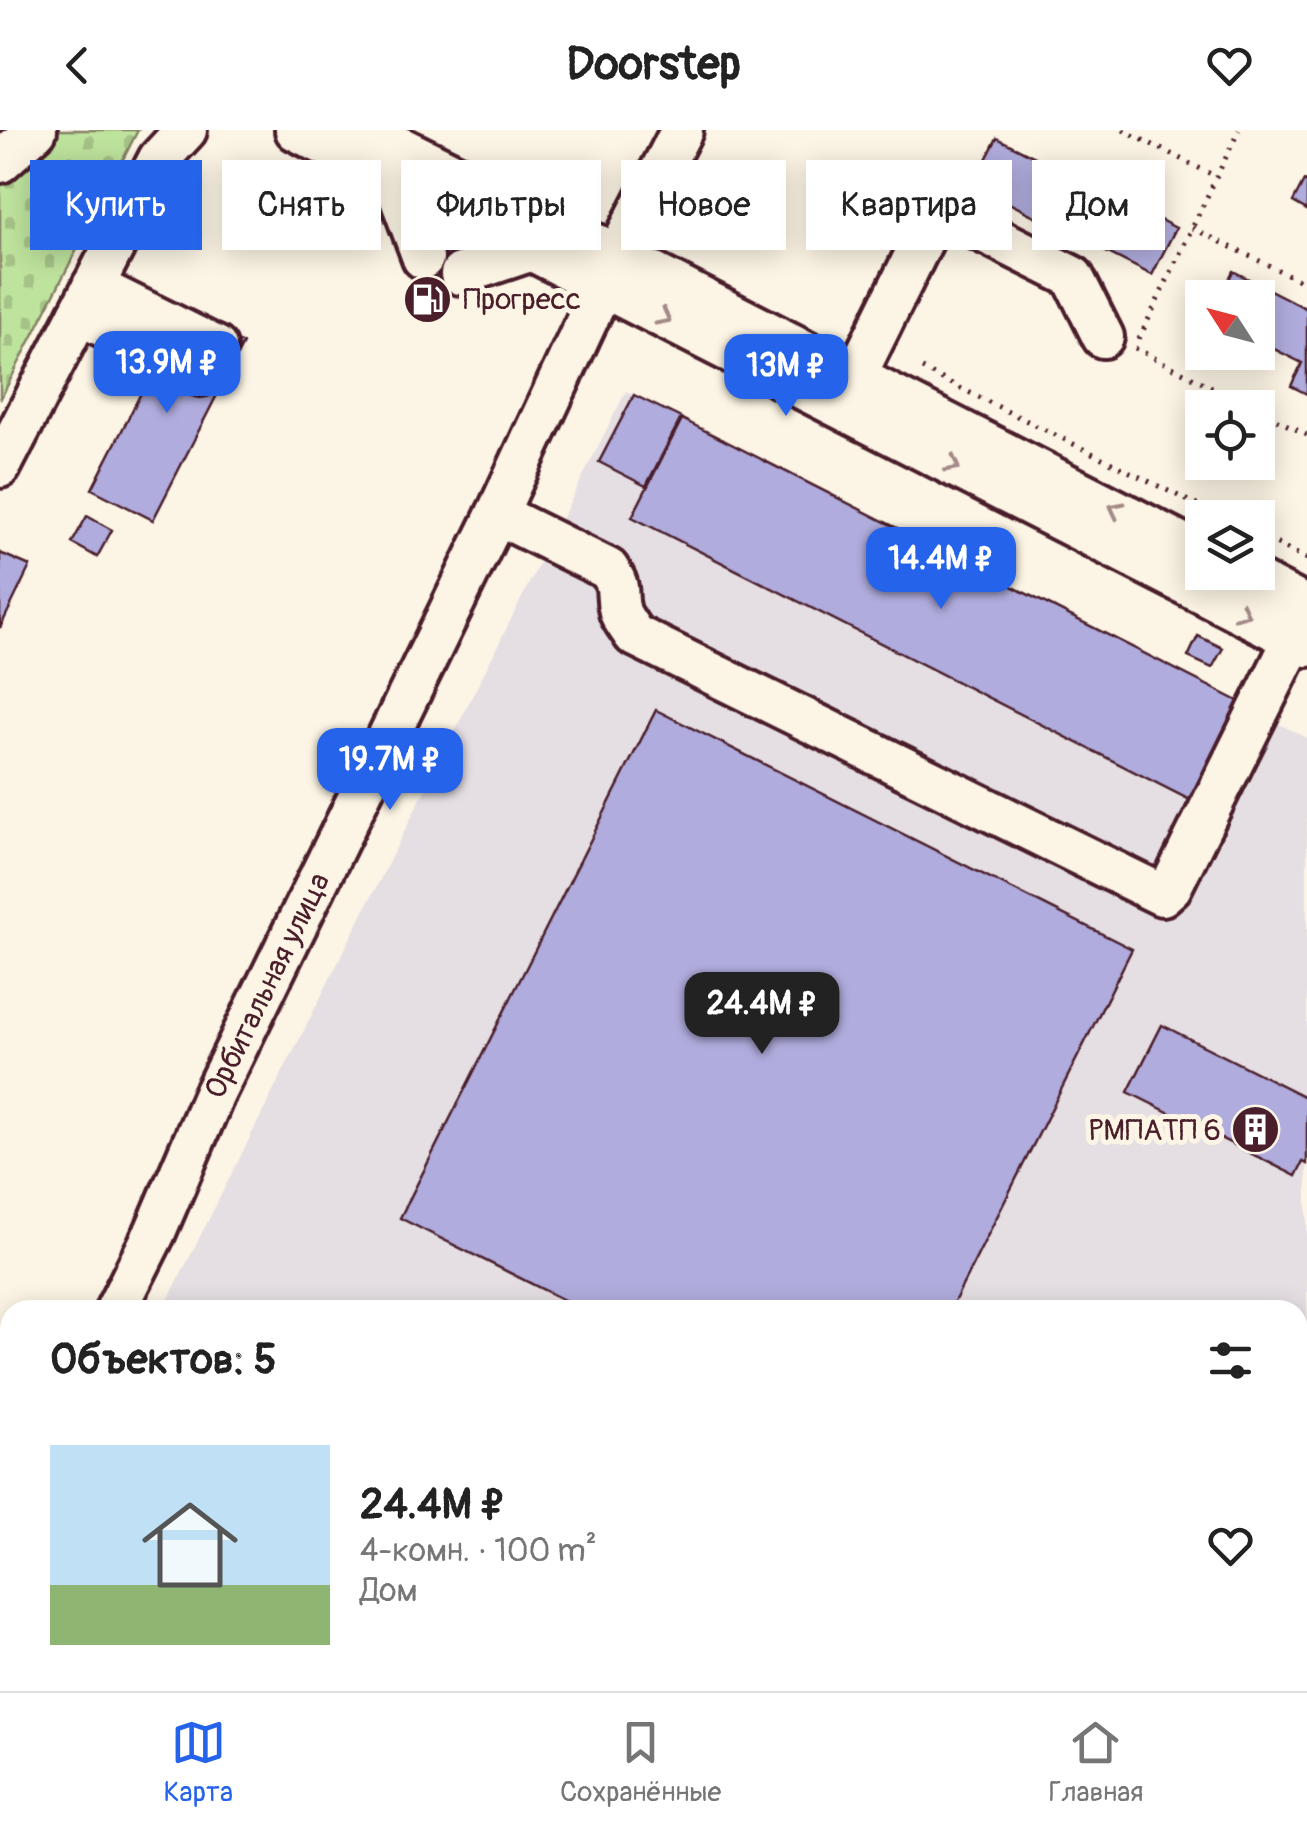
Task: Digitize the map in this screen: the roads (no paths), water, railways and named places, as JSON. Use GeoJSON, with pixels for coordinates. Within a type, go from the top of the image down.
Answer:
{"type":"FeatureCollection","features":[{"type":"Feature","properties":{"kind":"street"},"geometry":{"type":"LineString","coordinates":[[0,162],[36,130]]}},
{"type":"Feature","properties":{"kind":"street"},"geometry":{"type":"LineString","coordinates":[[0,467],[159,159],[185,130]]}},
{"type":"Feature","properties":{"kind":"street"},"geometry":{"type":"LineString","coordinates":[[296,130],[401,184]]}},
{"type":"Feature","properties":{"kind":"street"},"geometry":{"type":"LineString","coordinates":[[366,130],[610,271],[1303,631]]}},
{"type":"Feature","properties":{"kind":"street","name":"Орбитальная улица"},"geometry":{"type":"LineString","coordinates":[[121,1300],[214,1094],[610,271],[682,130]]}},
{"type":"Feature","properties":{"kind":"street"},"geometry":{"type":"LineString","coordinates":[[394,180],[423,258]]}},
{"type":"Feature","properties":{"kind":"street"},"geometry":{"type":"LineString","coordinates":[[863,360],[938,209],[1073,277],[1103,336]]}},
{"type":"Feature","properties":{"kind":"street"},"geometry":{"type":"LineString","coordinates":[[462,274],[532,250],[610,271],[863,360],[1185,544]]}},
{"type":"Feature","properties":{"kind":"street"},"geometry":{"type":"LineString","coordinates":[[496,514],[608,569],[618,582],[622,617],[634,635],[1162,895],[1172,887],[1303,631]]}},
{"type":"Feature","properties":{"kind":"street"},"geometry":{"type":"LineString","coordinates":[[1259,590],[1303,631]]}},
{"type":"Feature","properties":{"kind":"place","name":"Прогресс"},"geometry":{"type":"Point","coordinates":[428,299]}},
{"type":"Feature","properties":{"kind":"place","name":"РМПАТП 6"},"geometry":{"type":"Point","coordinates":[1256,1130]}}]}
